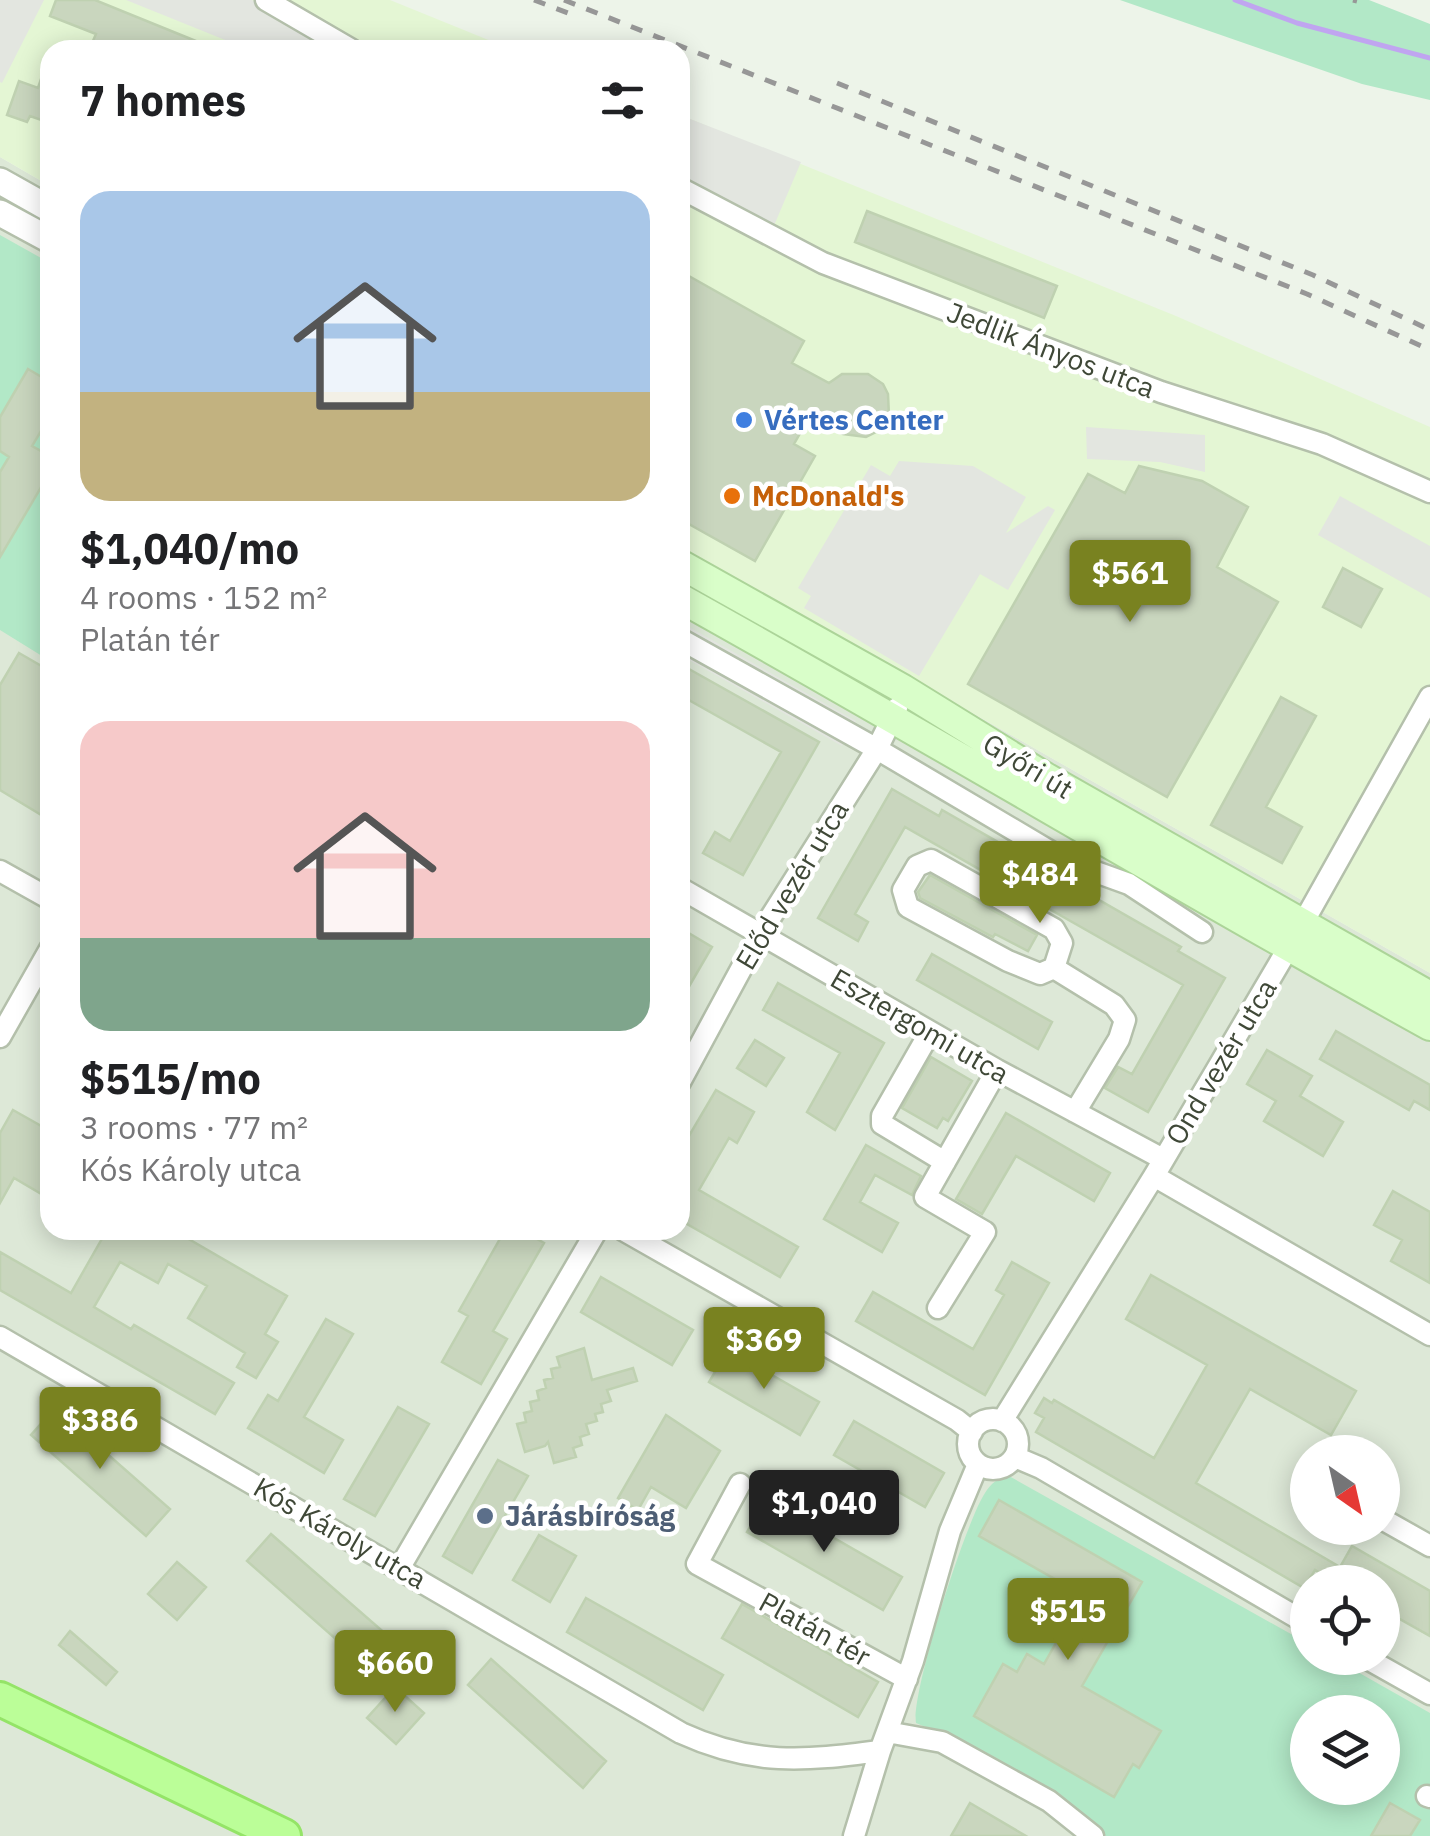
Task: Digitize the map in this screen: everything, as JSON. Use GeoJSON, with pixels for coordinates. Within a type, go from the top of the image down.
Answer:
{"type":"FeatureCollection","features":[{"type":"Feature","properties":{"kind":"main road","name":"Győri út"},"geometry":{"type":"LineString","coordinates":[[690,570],[1430,996]]}},
{"type":"Feature","properties":{"kind":"main road","name":"Győri út"},"geometry":{"type":"LineString","coordinates":[[690,604],[1430,1026]]}},
{"type":"Feature","properties":{"kind":"main road"},"geometry":{"type":"LineString","coordinates":[[0,1698],[284,1836]]}},
{"type":"Feature","properties":{"kind":"street"},"geometry":{"type":"LineString","coordinates":[[266,0],[335,40]]}},
{"type":"Feature","properties":{"kind":"street"},"geometry":{"type":"LineString","coordinates":[[0,181],[40,203]]}},
{"type":"Feature","properties":{"kind":"street","name":"Jedlik Ányos utca"},"geometry":{"type":"LineString","coordinates":[[690,193],[823,262],[1130,380],[1322,444],[1430,492]]}},
{"type":"Feature","properties":{"kind":"street"},"geometry":{"type":"LineString","coordinates":[[0,212],[40,234]]}},
{"type":"Feature","properties":{"kind":"street"},"geometry":{"type":"LineString","coordinates":[[690,645],[1068,862],[1129,884],[1202,932]]}},
{"type":"Feature","properties":{"kind":"street","name":"Előd vezér utca"},"geometry":{"type":"LineString","coordinates":[[690,1064],[760,934],[877,749],[903,689]]}},
{"type":"Feature","properties":{"kind":"street","name":"Ond vezér utca"},"geometry":{"type":"LineString","coordinates":[[1002,1421],[1159,1168],[1303,924],[1430,697]]}},
{"type":"Feature","properties":{"kind":"street"},"geometry":{"type":"LineString","coordinates":[[931,860],[939,862],[1054,929],[1062,942],[1054,968],[1040,974],[1008,961],[908,908],[903,890],[918,866],[931,860]]}},
{"type":"Feature","properties":{"kind":"street"},"geometry":{"type":"LineString","coordinates":[[0,872],[40,894]]}},
{"type":"Feature","properties":{"kind":"street","name":"Esztergomi utca"},"geometry":{"type":"LineString","coordinates":[[690,894],[1075,1112],[1430,1335]]}},
{"type":"Feature","properties":{"kind":"street"},"geometry":{"type":"LineString","coordinates":[[0,1037],[40,967]]}},
{"type":"Feature","properties":{"kind":"street"},"geometry":{"type":"LineString","coordinates":[[1054,968],[1114,1005],[1125,1020],[1120,1039],[1075,1112]]}},
{"type":"Feature","properties":{"kind":"street"},"geometry":{"type":"LineString","coordinates":[[930,1032],[882,1116],[882,1124],[945,1162]]}},
{"type":"Feature","properties":{"kind":"street"},"geometry":{"type":"LineString","coordinates":[[938,1308],[986,1232],[924,1197],[997,1070]]}},
{"type":"Feature","properties":{"kind":"street"},"geometry":{"type":"LineString","coordinates":[[400,1568],[590,1240]]}},
{"type":"Feature","properties":{"kind":"street"},"geometry":{"type":"LineString","coordinates":[[640,1240],[972,1432]]}},
{"type":"Feature","properties":{"kind":"street","name":"Kós Károly utca"},"geometry":{"type":"LineString","coordinates":[[0,1337],[672,1728],[735,1754],[798,1761],[884,1741]]}},
{"type":"Feature","properties":{"kind":"street"},"geometry":{"type":"LineString","coordinates":[[985,1421],[1002,1421],[1018,1440],[1015,1457],[1002,1468],[978,1464],[969,1448],[972,1432],[985,1421]]}},
{"type":"Feature","properties":{"kind":"street"},"geometry":{"type":"LineString","coordinates":[[1015,1457],[1041,1468],[1290,1614]]}},
{"type":"Feature","properties":{"kind":"street"},"geometry":{"type":"LineString","coordinates":[[854,1836],[908,1680],[950,1531],[978,1464]]}},
{"type":"Feature","properties":{"kind":"street","name":"Platán tér"},"geometry":{"type":"LineString","coordinates":[[740,1484],[697,1564],[908,1680]]}},
{"type":"Feature","properties":{"kind":"street"},"geometry":{"type":"LineString","coordinates":[[1400,1529],[1430,1546]]}},
{"type":"Feature","properties":{"kind":"street"},"geometry":{"type":"LineString","coordinates":[[1396,1675],[1430,1694]]}},
{"type":"Feature","properties":{"kind":"street"},"geometry":{"type":"LineString","coordinates":[[884,1741],[942,1742],[1049,1801],[1093,1836]]}},
{"type":"Feature","properties":{"kind":"shaded area"},"geometry":{"type":"Polygon","coordinates":[[[0,0],[390,0],[488,40],[40,40],[40,180],[0,157],[0,0]]]}},
{"type":"Feature","properties":{"kind":"shaded area"},"geometry":{"type":"Polygon","coordinates":[[[0,0],[44,0],[2,83],[0,82],[0,0]]]}},
{"type":"Feature","properties":{"kind":"shaded area"},"geometry":{"type":"Polygon","coordinates":[[[126,0],[252,0],[321,40],[225,40],[126,0]]]}},
{"type":"Feature","properties":{"kind":"shaded area"},"geometry":{"type":"Polygon","coordinates":[[[1120,0],[1369,0],[1430,24],[1430,100],[1362,84],[1120,0]]]}},
{"type":"Feature","properties":{"kind":"shaded area"},"geometry":{"type":"Polygon","coordinates":[[[690,119],[1176,316],[1430,427],[1430,973],[690,553],[690,119]]]}},
{"type":"Feature","properties":{"kind":"shaded area"},"geometry":{"type":"Polygon","coordinates":[[[690,119],[801,162],[770,235],[690,197],[690,119]]]}},
{"type":"Feature","properties":{"kind":"shaded area"},"geometry":{"type":"Polygon","coordinates":[[[0,157],[40,180],[40,1240],[690,1240],[690,553],[1430,973],[1430,1836],[0,1836],[0,157]]]}},
{"type":"Feature","properties":{"kind":"shaded area"},"geometry":{"type":"Polygon","coordinates":[[[0,235],[40,257],[40,655],[0,630],[0,235]]]}},
{"type":"Feature","properties":{"kind":"shaded area"},"geometry":{"type":"Polygon","coordinates":[[[1086,427],[1205,435],[1205,472],[1160,462],[1087,459],[1086,427]]]}},
{"type":"Feature","properties":{"kind":"shaded area"},"geometry":{"type":"Polygon","coordinates":[[[899,461],[973,466],[1026,497],[1006,533],[1048,506],[1055,510],[1008,590],[980,574],[919,676],[804,608],[811,596],[798,588],[871,465],[890,476],[899,461]]]}},
{"type":"Feature","properties":{"kind":"shaded area"},"geometry":{"type":"Polygon","coordinates":[[[1340,496],[1430,546],[1430,598],[1318,535],[1340,496]]]}},
{"type":"Feature","properties":{"kind":"shaded area"},"geometry":{"type":"Polygon","coordinates":[[[690,628],[856,721],[842,746],[690,661],[690,628]]]}},
{"type":"Feature","properties":{"kind":"shaded area"},"geometry":{"type":"Polygon","coordinates":[[[1009,1476],[1290,1633],[1290,1675],[1363,1675],[1398,1695],[1290,1695],[1290,1805],[1400,1805],[1400,1696],[1430,1713],[1430,1836],[1106,1836],[1068,1803],[963,1743],[916,1723],[922,1678],[941,1607],[976,1510],[995,1482],[1009,1476]]]}},
{"type":"Feature","properties":{"kind":"building"},"geometry":{"type":"Polygon","coordinates":[[[56,0],[95,0],[193,40],[93,40],[96,34],[50,16],[56,0]]]}},
{"type":"Feature","properties":{"kind":"building"},"geometry":{"type":"Polygon","coordinates":[[[19,81],[38,88],[40,82],[40,120],[30,116],[27,122],[7,115],[19,81]]]}},
{"type":"Feature","properties":{"kind":"building"},"geometry":{"type":"Polygon","coordinates":[[[867,211],[1057,286],[1044,318],[855,242],[867,211]]]}},
{"type":"Feature","properties":{"kind":"building","name":"Vértes Center"},"geometry":{"type":"Polygon","coordinates":[[[690,277],[804,341],[792,363],[829,383],[842,374],[868,374],[883,384],[888,394],[889,416],[876,432],[866,437],[843,434],[810,416],[794,444],[815,456],[755,561],[690,525],[690,277]]]}},
{"type":"Feature","properties":{"kind":"building"},"geometry":{"type":"Polygon","coordinates":[[[28,369],[40,376],[40,433],[32,446],[40,450],[40,489],[0,557],[0,472],[9,457],[0,451],[0,417],[28,369]]]}},
{"type":"Feature","properties":{"kind":"building"},"geometry":{"type":"Polygon","coordinates":[[[1139,466],[1202,481],[1248,507],[1217,567],[1278,602],[1167,797],[968,684],[1088,474],[1125,493],[1139,466]]]}},
{"type":"Feature","properties":{"kind":"building"},"geometry":{"type":"Polygon","coordinates":[[[1343,568],[1382,589],[1361,627],[1323,607],[1343,568]]]}},
{"type":"Feature","properties":{"kind":"building"},"geometry":{"type":"Polygon","coordinates":[[[19,653],[40,665],[40,814],[0,790],[0,685],[19,653]]]}},
{"type":"Feature","properties":{"kind":"building"},"geometry":{"type":"Polygon","coordinates":[[[690,670],[819,742],[743,875],[703,853],[715,832],[730,841],[781,752],[690,701],[690,670]]]}},
{"type":"Feature","properties":{"kind":"building"},"geometry":{"type":"Polygon","coordinates":[[[1281,697],[1316,716],[1266,807],[1302,827],[1282,863],[1211,825],[1281,697]]]}},
{"type":"Feature","properties":{"kind":"building"},"geometry":{"type":"Polygon","coordinates":[[[892,789],[939,816],[942,810],[1181,947],[1178,951],[1225,978],[1148,1112],[1105,1088],[1118,1067],[1132,1074],[1183,985],[905,827],[855,914],[868,922],[858,941],[818,918],[892,789]]]}},
{"type":"Feature","properties":{"kind":"building"},"geometry":{"type":"Polygon","coordinates":[[[930,875],[1037,935],[1028,951],[920,898],[918,892],[930,875]]]}},
{"type":"Feature","properties":{"kind":"building"},"geometry":{"type":"Polygon","coordinates":[[[690,934],[712,947],[690,985],[690,934]]]}},
{"type":"Feature","properties":{"kind":"building"},"geometry":{"type":"Polygon","coordinates":[[[932,954],[1052,1022],[1038,1049],[917,980],[932,954]]]}},
{"type":"Feature","properties":{"kind":"building"},"geometry":{"type":"Polygon","coordinates":[[[778,983],[884,1043],[835,1130],[807,1112],[840,1053],[763,1010],[778,983]]]}},
{"type":"Feature","properties":{"kind":"building"},"geometry":{"type":"Polygon","coordinates":[[[1336,1031],[1430,1085],[1430,1110],[1414,1101],[1409,1110],[1320,1059],[1336,1031]]]}},
{"type":"Feature","properties":{"kind":"building"},"geometry":{"type":"Polygon","coordinates":[[[755,1040],[784,1058],[766,1086],[737,1068],[755,1040]]]}},
{"type":"Feature","properties":{"kind":"building"},"geometry":{"type":"Polygon","coordinates":[[[1267,1050],[1312,1076],[1300,1096],[1343,1122],[1323,1156],[1264,1121],[1276,1101],[1247,1084],[1267,1050]]]}},
{"type":"Feature","properties":{"kind":"building"},"geometry":{"type":"Polygon","coordinates":[[[931,1057],[972,1081],[948,1121],[943,1118],[937,1128],[902,1108],[931,1057]]]}},
{"type":"Feature","properties":{"kind":"building"},"geometry":{"type":"Polygon","coordinates":[[[716,1090],[754,1112],[737,1143],[729,1138],[699,1190],[798,1247],[780,1277],[690,1226],[690,1134],[716,1090]]]}},
{"type":"Feature","properties":{"kind":"building"},"geometry":{"type":"Polygon","coordinates":[[[13,1110],[40,1125],[40,1193],[14,1178],[0,1203],[0,1133],[13,1110]]]}},
{"type":"Feature","properties":{"kind":"building"},"geometry":{"type":"Polygon","coordinates":[[[1006,1113],[1110,1173],[1094,1201],[1016,1156],[982,1214],[956,1199],[1006,1113]]]}},
{"type":"Feature","properties":{"kind":"building"},"geometry":{"type":"Polygon","coordinates":[[[866,1145],[921,1176],[912,1195],[875,1175],[860,1202],[898,1223],[882,1252],[824,1219],[866,1145]]]}},
{"type":"Feature","properties":{"kind":"building"},"geometry":{"type":"Polygon","coordinates":[[[1393,1191],[1430,1212],[1430,1283],[1391,1261],[1402,1240],[1374,1225],[1393,1191]]]}},
{"type":"Feature","properties":{"kind":"building"},"geometry":{"type":"Polygon","coordinates":[[[101,1240],[190,1240],[287,1296],[265,1334],[278,1342],[256,1378],[237,1367],[245,1353],[188,1318],[207,1286],[168,1264],[158,1283],[120,1262],[94,1307],[131,1329],[134,1325],[234,1383],[215,1414],[0,1290],[0,1252],[71,1293],[101,1240]]]}},
{"type":"Feature","properties":{"kind":"building"},"geometry":{"type":"Polygon","coordinates":[[[499,1240],[544,1243],[493,1331],[507,1339],[481,1384],[442,1362],[468,1316],[459,1311],[499,1240]]]}},
{"type":"Feature","properties":{"kind":"building"},"geometry":{"type":"Polygon","coordinates":[[[1012,1262],[1049,1283],[985,1395],[856,1321],[873,1292],[973,1349],[1004,1295],[996,1290],[1012,1262]]]}},
{"type":"Feature","properties":{"kind":"building"},"geometry":{"type":"Polygon","coordinates":[[[1151,1275],[1356,1391],[1331,1435],[1250,1389],[1196,1483],[1290,1538],[1290,1545],[1302,1545],[1337,1565],[1290,1565],[1290,1580],[1036,1432],[1044,1418],[1035,1413],[1044,1398],[1052,1403],[1054,1400],[1154,1458],[1207,1365],[1126,1319],[1151,1275]]]}},
{"type":"Feature","properties":{"kind":"building"},"geometry":{"type":"Polygon","coordinates":[[[601,1277],[693,1330],[672,1365],[581,1312],[601,1277]]]}},
{"type":"Feature","properties":{"kind":"building"},"geometry":{"type":"Polygon","coordinates":[[[326,1319],[353,1334],[304,1417],[343,1440],[324,1473],[248,1428],[268,1395],[278,1401],[326,1319]]]}},
{"type":"Feature","properties":{"kind":"building"},"geometry":{"type":"Polygon","coordinates":[[[584,1348],[592,1380],[633,1368],[637,1381],[607,1390],[611,1401],[601,1404],[603,1412],[595,1414],[597,1421],[586,1424],[589,1434],[580,1437],[582,1445],[573,1448],[576,1457],[554,1463],[548,1442],[525,1452],[517,1424],[526,1422],[524,1413],[532,1411],[530,1402],[539,1400],[537,1391],[546,1388],[544,1380],[553,1378],[551,1369],[560,1367],[557,1357],[584,1348]]]}},
{"type":"Feature","properties":{"kind":"building"},"geometry":{"type":"Polygon","coordinates":[[[728,1350],[819,1402],[800,1435],[709,1382],[728,1350]]]}},
{"type":"Feature","properties":{"kind":"building"},"geometry":{"type":"Polygon","coordinates":[[[398,1407],[429,1424],[375,1516],[344,1499],[398,1407]]]}},
{"type":"Feature","properties":{"kind":"building"},"geometry":{"type":"Polygon","coordinates":[[[55,1408],[170,1509],[146,1536],[31,1435],[55,1408]]]}},
{"type":"Feature","properties":{"kind":"building"},"geometry":{"type":"Polygon","coordinates":[[[666,1415],[720,1451],[686,1508],[651,1487],[638,1510],[618,1498],[666,1415]]]}},
{"type":"Feature","properties":{"kind":"building"},"geometry":{"type":"Polygon","coordinates":[[[854,1421],[944,1473],[925,1507],[834,1455],[854,1421]]]}},
{"type":"Feature","properties":{"kind":"building","name":"Járásbíróság"},"geometry":{"type":"Polygon","coordinates":[[[498,1460],[528,1476],[472,1573],[443,1556],[498,1460]]]}},
{"type":"Feature","properties":{"kind":"building"},"geometry":{"type":"Polygon","coordinates":[[[766,1499],[902,1577],[883,1610],[747,1532],[766,1499]]]}},
{"type":"Feature","properties":{"kind":"building"},"geometry":{"type":"Polygon","coordinates":[[[999,1500],[1142,1582],[1082,1686],[1161,1731],[1139,1768],[1133,1764],[1114,1797],[974,1716],[1003,1664],[1017,1672],[1027,1654],[1044,1664],[1083,1595],[979,1536],[999,1500]]]}},
{"type":"Feature","properties":{"kind":"building"},"geometry":{"type":"Polygon","coordinates":[[[271,1534],[387,1635],[362,1662],[247,1561],[271,1534]]]}},
{"type":"Feature","properties":{"kind":"building"},"geometry":{"type":"Polygon","coordinates":[[[539,1535],[576,1556],[550,1602],[513,1580],[539,1535]]]}},
{"type":"Feature","properties":{"kind":"building"},"geometry":{"type":"Polygon","coordinates":[[[1352,1546],[1385,1565],[1341,1565],[1352,1546]]]}},
{"type":"Feature","properties":{"kind":"building"},"geometry":{"type":"Polygon","coordinates":[[[177,1562],[206,1587],[177,1620],[148,1594],[177,1562]]]}},
{"type":"Feature","properties":{"kind":"building"},"geometry":{"type":"Polygon","coordinates":[[[1400,1574],[1430,1591],[1430,1636],[1400,1619],[1400,1574]]]}},
{"type":"Feature","properties":{"kind":"building"},"geometry":{"type":"Polygon","coordinates":[[[586,1598],[723,1675],[703,1710],[567,1632],[586,1598]]]}},
{"type":"Feature","properties":{"kind":"building"},"geometry":{"type":"Polygon","coordinates":[[[742,1604],[878,1682],[858,1717],[722,1638],[742,1604]]]}},
{"type":"Feature","properties":{"kind":"building"},"geometry":{"type":"Polygon","coordinates":[[[70,1631],[117,1672],[106,1685],[59,1645],[70,1631]]]}},
{"type":"Feature","properties":{"kind":"building"},"geometry":{"type":"Polygon","coordinates":[[[491,1659],[606,1761],[583,1788],[468,1685],[491,1659]]]}},
{"type":"Feature","properties":{"kind":"building"},"geometry":{"type":"Polygon","coordinates":[[[395,1687],[424,1713],[396,1744],[367,1718],[395,1687]]]}},
{"type":"Feature","properties":{"kind":"building"},"geometry":{"type":"Polygon","coordinates":[[[970,1803],[1026,1836],[951,1836],[970,1803]]]}},
{"type":"Feature","properties":{"kind":"building"},"geometry":{"type":"Polygon","coordinates":[[[1389,1805],[1420,1820],[1410,1836],[1371,1836],[1389,1805]]]}},
{"type":"Feature","properties":{"kind":"waterway"},"geometry":{"type":"LineString","coordinates":[[1235,0],[1297,23],[1430,58]]}},
{"type":"Feature","properties":{"kind":"railway"},"geometry":{"type":"LineString","coordinates":[[534,0],[576,16]]}},
{"type":"Feature","properties":{"kind":"railway"},"geometry":{"type":"LineString","coordinates":[[564,0],[665,40]]}},
{"type":"Feature","properties":{"kind":"railway"},"geometry":{"type":"LineString","coordinates":[[1353,0],[1357,1]]}},
{"type":"Feature","properties":{"kind":"railway"},"geometry":{"type":"LineString","coordinates":[[690,50],[1307,294],[1430,350]]}},
{"type":"Feature","properties":{"kind":"railway"},"geometry":{"type":"LineString","coordinates":[[837,83],[1313,275],[1430,330]]}},
{"type":"Feature","properties":{"kind":"place","name":"Vértes Center"},"geometry":{"type":"Point","coordinates":[744,420]}},
{"type":"Feature","properties":{"kind":"place","name":"McDonald's"},"geometry":{"type":"Point","coordinates":[732,496]}},
{"type":"Feature","properties":{"kind":"place","name":"Járásbíróság"},"geometry":{"type":"Point","coordinates":[485,1516]}}]}
